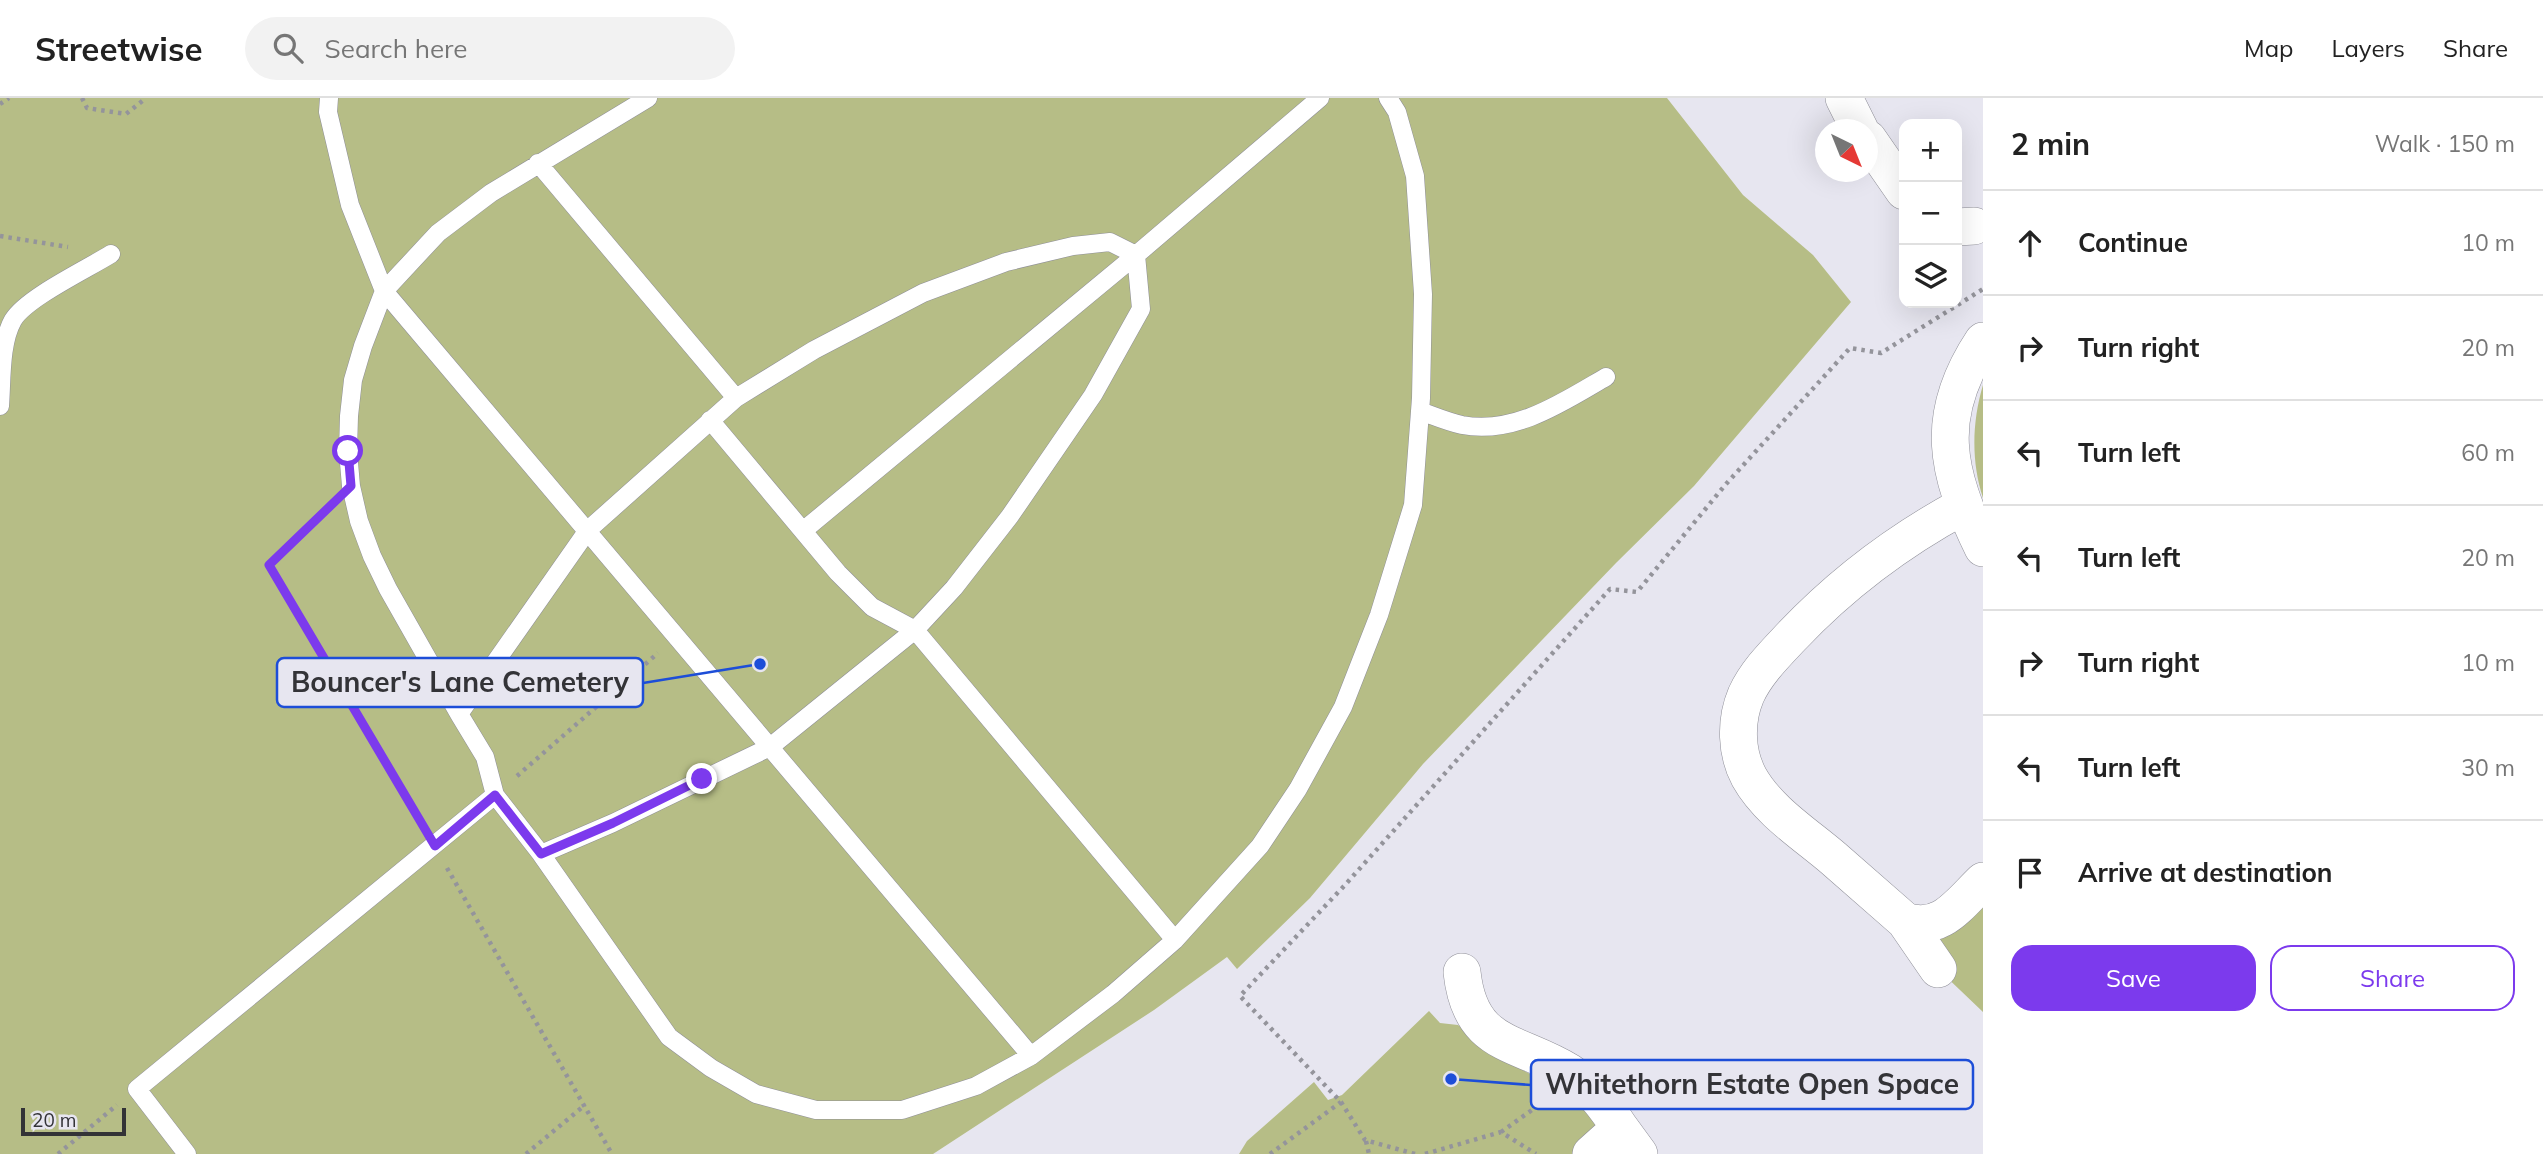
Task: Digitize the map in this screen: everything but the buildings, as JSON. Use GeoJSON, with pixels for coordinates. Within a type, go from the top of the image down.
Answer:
{"type":"FeatureCollection","features":[{"type":"Feature","properties":{"kind":"street"},"geometry":{"type":"LineString","coordinates":[[1843,98],[1854,119]]}},
{"type":"Feature","properties":{"kind":"street"},"geometry":{"type":"LineString","coordinates":[[1878,154],[1899,184]]}},
{"type":"Feature","properties":{"kind":"street"},"geometry":{"type":"LineString","coordinates":[[1983,341],[1962,380],[1954,404],[1951,429],[1955,481],[1963,506],[1983,548]]}},
{"type":"Feature","properties":{"kind":"street"},"geometry":{"type":"LineString","coordinates":[[1938,969],[1905,921],[1782,815],[1750,779],[1742,761],[1738,740],[1739,720],[1745,698],[1755,678],[1816,611],[1849,580],[1885,552],[1963,506]]}},
{"type":"Feature","properties":{"kind":"street"},"geometry":{"type":"LineString","coordinates":[[1905,921],[1917,925],[1930,925],[1940,921],[1983,881]]}},
{"type":"Feature","properties":{"kind":"street"},"geometry":{"type":"LineString","coordinates":[[1462,972],[1468,1005],[1477,1020],[1507,1044],[1568,1072],[1599,1099],[1629,1141],[1591,1154]]}},
{"type":"Feature","properties":{"kind":"lane"},"geometry":{"type":"LineString","coordinates":[[329,98],[328,112],[350,205],[384,291],[1031,1056]]}},
{"type":"Feature","properties":{"kind":"lane"},"geometry":{"type":"LineString","coordinates":[[648,98],[491,192],[438,233],[384,291],[363,346],[354,380],[348,451],[351,486],[359,521],[372,556],[485,757],[495,795],[541,854],[669,1037],[711,1068],[756,1094],[816,1110],[902,1110],[976,1086],[1031,1056],[1114,994],[1175,940],[1259,846],[1298,789],[1343,707],[1379,615],[1413,505],[1420,411],[1423,294],[1415,176],[1397,112],[1388,98]]}},
{"type":"Feature","properties":{"kind":"lane"},"geometry":{"type":"LineString","coordinates":[[804,530],[1136,255],[1320,98]]}},
{"type":"Feature","properties":{"kind":"lane"},"geometry":{"type":"LineString","coordinates":[[538,163],[736,398]]}},
{"type":"Feature","properties":{"kind":"lane"},"geometry":{"type":"LineString","coordinates":[[459,714],[588,530],[736,398],[814,350],[923,293],[1006,262],[1073,246],[1110,242],[1136,255]]}},
{"type":"Feature","properties":{"kind":"lane"},"geometry":{"type":"LineString","coordinates":[[0,406],[5,328],[29,303],[111,254]]}},
{"type":"Feature","properties":{"kind":"lane"},"geometry":{"type":"LineString","coordinates":[[541,854],[613,823],[770,747],[915,630],[954,588],[1010,516],[1093,396],[1142,309],[1136,255]]}},
{"type":"Feature","properties":{"kind":"lane"},"geometry":{"type":"LineString","coordinates":[[1420,411],[1464,425],[1495,427],[1554,407],[1606,377]]}},
{"type":"Feature","properties":{"kind":"lane"},"geometry":{"type":"LineString","coordinates":[[710,420],[838,573],[872,607],[915,630],[1175,940]]}},
{"type":"Feature","properties":{"kind":"lane"},"geometry":{"type":"LineString","coordinates":[[187,1154],[137,1089],[495,795]]}},
{"type":"Feature","properties":{"kind":"path"},"geometry":{"type":"LineString","coordinates":[[0,104],[9,98]]}},
{"type":"Feature","properties":{"kind":"path"},"geometry":{"type":"LineString","coordinates":[[82,98],[87,108],[126,114],[146,98]]}},
{"type":"Feature","properties":{"kind":"path"},"geometry":{"type":"LineString","coordinates":[[0,236],[111,254]]}},
{"type":"Feature","properties":{"kind":"path"},"geometry":{"type":"LineString","coordinates":[[1369,1154],[1365,1140],[1341,1102],[1240,996],[1345,886],[1610,589],[1637,592],[1726,484],[1850,348],[1881,353],[1983,289]]}},
{"type":"Feature","properties":{"kind":"path"},"geometry":{"type":"LineString","coordinates":[[351,486],[269,565],[612,1154]]}},
{"type":"Feature","properties":{"kind":"path"},"geometry":{"type":"LineString","coordinates":[[495,795],[677,636]]}},
{"type":"Feature","properties":{"kind":"path"},"geometry":{"type":"LineString","coordinates":[[1425,1154],[1502,1132],[1535,1110],[1553,1093],[1568,1072]]}},
{"type":"Feature","properties":{"kind":"path"},"geometry":{"type":"LineString","coordinates":[[58,1154],[137,1089]]}},
{"type":"Feature","properties":{"kind":"path"},"geometry":{"type":"LineString","coordinates":[[1270,1154],[1341,1102]]}},
{"type":"Feature","properties":{"kind":"path"},"geometry":{"type":"LineString","coordinates":[[526,1154],[585,1105]]}},
{"type":"Feature","properties":{"kind":"path"},"geometry":{"type":"LineString","coordinates":[[1502,1132],[1536,1154]]}},
{"type":"Feature","properties":{"kind":"path"},"geometry":{"type":"LineString","coordinates":[[1365,1140],[1415,1154]]}},
{"type":"Feature","properties":{"kind":"green space"},"geometry":{"type":"Polygon","coordinates":[[[0,98],[1667,98],[1743,195],[1813,255],[1851,302],[1694,486],[1616,563],[1423,764],[1310,898],[1237,969],[1227,957],[1154,1010],[933,1154],[0,1154],[0,98]]]}},
{"type":"Feature","properties":{"kind":"green space"},"geometry":{"type":"Polygon","coordinates":[[[1983,385],[1983,498],[1976,470],[1974,442],[1983,385]]]}},
{"type":"Feature","properties":{"kind":"green space"},"geometry":{"type":"Polygon","coordinates":[[[1983,881],[1983,1012],[1938,969],[1917,925],[1983,881]]]}},
{"type":"Feature","properties":{"kind":"green space"},"geometry":{"type":"Polygon","coordinates":[[[1429,1011],[1440,1023],[1458,1025],[1506,1061],[1610,1113],[1591,1154],[1239,1154],[1247,1141],[1314,1082],[1328,1100],[1342,1095],[1429,1011]]]}},
{"type":"Feature","properties":{"kind":"place","name":"Bouncer's Lane Cemetery"},"geometry":{"type":"Point","coordinates":[760,664]}},
{"type":"Feature","properties":{"kind":"place","name":"Whitethorn Estate Open Space"},"geometry":{"type":"Point","coordinates":[1451,1079]}},
{"type":"Feature","properties":{"kind":"route"},"geometry":{"type":"LineString","coordinates":[[348,451],[351,486],[269,565],[435,846],[495,795],[541,854],[613,823],[702,779]]}}]}
